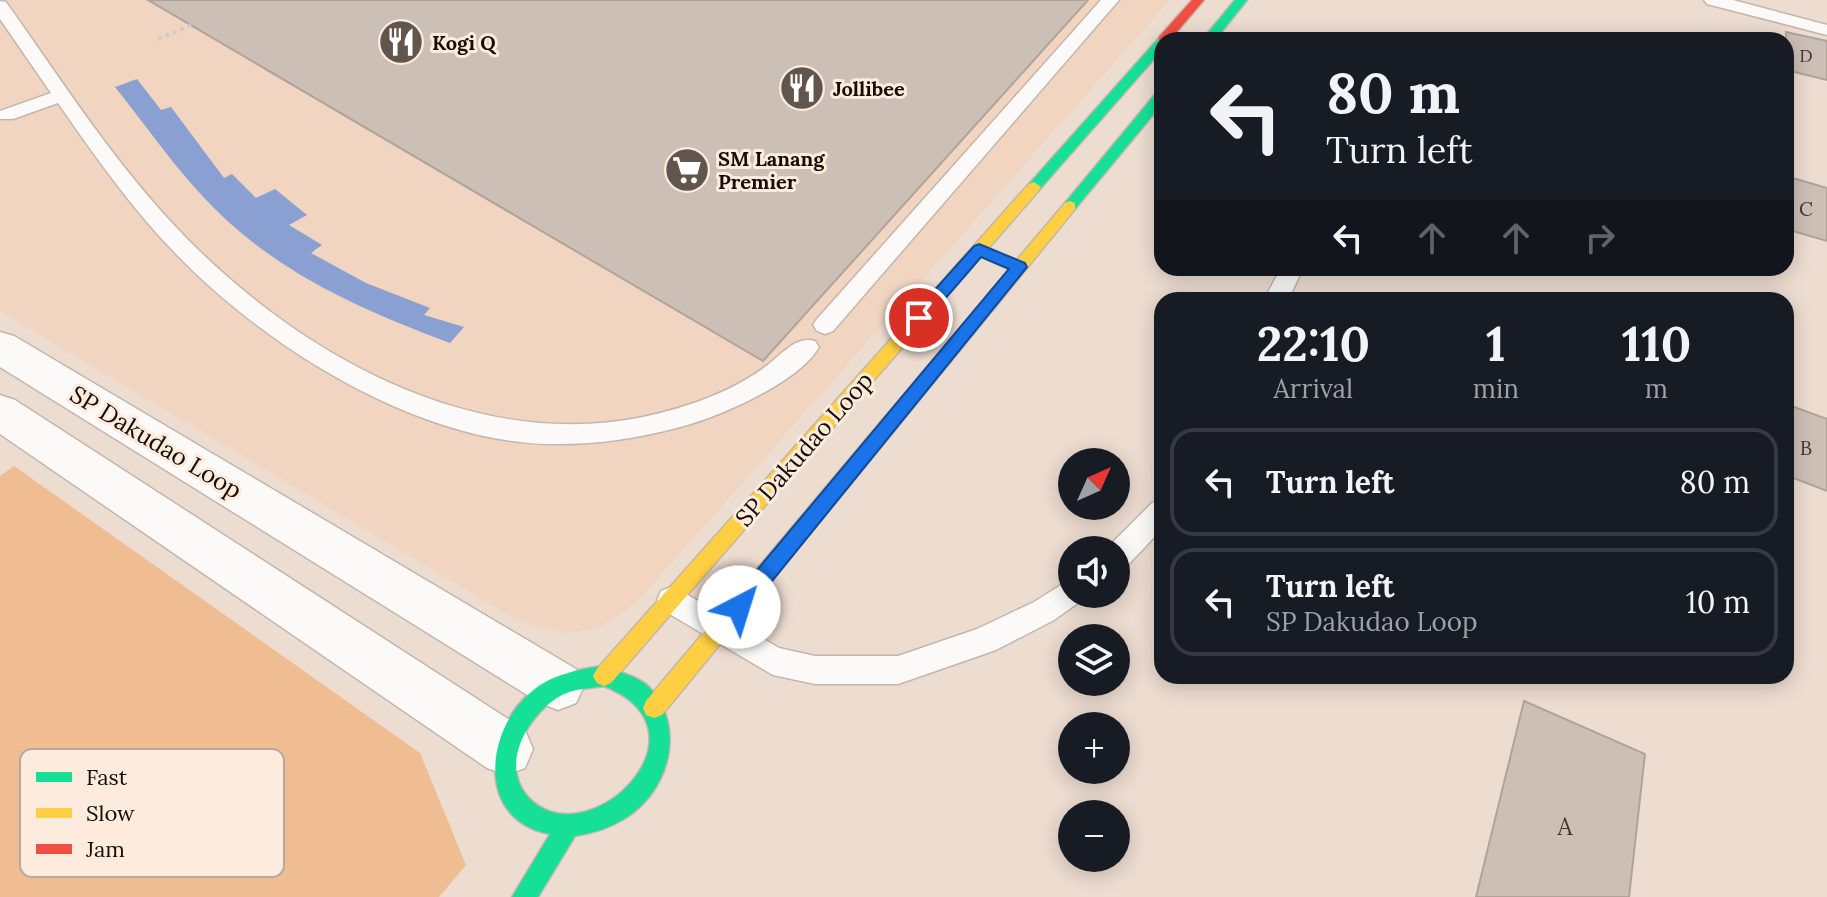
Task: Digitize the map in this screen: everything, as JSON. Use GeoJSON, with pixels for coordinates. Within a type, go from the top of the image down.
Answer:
{"type":"FeatureCollection","features":[{"type":"Feature","properties":{"kind":"street","name":"SP Dakudao Loop"},"geometry":{"type":"LineString","coordinates":[[1171,32],[1198,0]]}},
{"type":"Feature","properties":{"kind":"street"},"geometry":{"type":"LineString","coordinates":[[1215,32],[1241,0]]}},
{"type":"Feature","properties":{"kind":"street","name":"SP Dakudao Loop"},"geometry":{"type":"LineString","coordinates":[[654,708],[719,631],[999,258],[1122,88],[1154,51]]}},
{"type":"Feature","properties":{"kind":"street"},"geometry":{"type":"LineString","coordinates":[[1122,88],[1154,96]]}},
{"type":"Feature","properties":{"kind":"street","name":"SP Dakudao Loop"},"geometry":{"type":"LineString","coordinates":[[604,676],[671,600],[999,258],[1154,104]]}},
{"type":"Feature","properties":{"kind":"street","name":"SP Dakudao Loop"},"geometry":{"type":"LineString","coordinates":[[0,347],[558,686]]}},
{"type":"Feature","properties":{"kind":"street"},"geometry":{"type":"LineString","coordinates":[[0,412],[506,749]]}},
{"type":"Feature","properties":{"kind":"street"},"geometry":{"type":"LineString","coordinates":[[604,676],[625,681],[642,692],[654,708],[661,724],[662,741],[652,777],[624,808],[587,826],[567,828],[532,818],[518,805],[508,789],[504,770],[506,749],[520,719],[544,694],[558,686],[581,678],[604,676]]}},
{"type":"Feature","properties":{"kind":"street"},"geometry":{"type":"LineString","coordinates":[[532,894],[567,828]]}},
{"type":"Feature","properties":{"kind":"lane"},"geometry":{"type":"LineString","coordinates":[[825,325],[1110,0]]}},
{"type":"Feature","properties":{"kind":"lane"},"geometry":{"type":"LineString","coordinates":[[1713,0],[1827,30]]}},
{"type":"Feature","properties":{"kind":"lane"},"geometry":{"type":"LineString","coordinates":[[0,6],[124,181],[191,257],[243,301],[310,348],[384,390],[459,419],[538,434],[630,430],[679,419],[735,398],[767,379],[807,347]]}},
{"type":"Feature","properties":{"kind":"lane"},"geometry":{"type":"LineString","coordinates":[[6,115],[64,95]]}},
{"type":"Feature","properties":{"kind":"lane"},"geometry":{"type":"LineString","coordinates":[[1130,544],[1154,519]]}},
{"type":"Feature","properties":{"kind":"lane"},"geometry":{"type":"LineString","coordinates":[[671,600],[773,661],[815,670],[898,670],[985,640],[1058,601]]}},
{"type":"Feature","properties":{"kind":"path"},"geometry":{"type":"LineString","coordinates":[[158,39],[191,25]]}},
{"type":"Feature","properties":{"kind":"shaded area"},"geometry":{"type":"Polygon","coordinates":[[[0,0],[1170,0],[653,584],[630,608],[599,628],[568,633],[536,627],[507,614],[0,311],[0,0]]]}},
{"type":"Feature","properties":{"kind":"shaded area"},"geometry":{"type":"Polygon","coordinates":[[[14,466],[420,753],[466,865],[439,897],[0,897],[0,476],[14,466]]]}},
{"type":"Feature","properties":{"kind":"water"},"geometry":{"type":"Polygon","coordinates":[[[137,79],[161,110],[171,107],[224,178],[232,174],[256,198],[275,189],[307,215],[289,225],[322,245],[311,253],[366,283],[430,308],[424,315],[464,327],[450,343],[339,296],[263,250],[205,199],[115,87],[137,79]]]}},
{"type":"Feature","properties":{"kind":"building","name":"SM Lanang Premier"},"geometry":{"type":"Polygon","coordinates":[[[148,0],[1088,0],[763,361],[148,0]]]}},
{"type":"Feature","properties":{"kind":"building"},"geometry":{"type":"Polygon","coordinates":[[[1794,34],[1827,41],[1827,80],[1794,72],[1794,34]]]}},
{"type":"Feature","properties":{"kind":"building"},"geometry":{"type":"Polygon","coordinates":[[[1794,178],[1827,188],[1827,241],[1794,231],[1794,178]]]}},
{"type":"Feature","properties":{"kind":"building"},"geometry":{"type":"Polygon","coordinates":[[[1794,407],[1827,419],[1827,491],[1794,478],[1794,407]]]}},
{"type":"Feature","properties":{"kind":"building"},"geometry":{"type":"Polygon","coordinates":[[[1524,701],[1645,754],[1629,897],[1476,897],[1524,701]]]}},
{"type":"Feature","properties":{"kind":"traffic: fast"},"geometry":{"type":"LineString","coordinates":[[1215,32],[1241,0]]}},
{"type":"Feature","properties":{"kind":"traffic: fast"},"geometry":{"type":"LineString","coordinates":[[1034,187],[1154,51]]}},
{"type":"Feature","properties":{"kind":"traffic: fast"},"geometry":{"type":"LineString","coordinates":[[1070,206],[1154,105]]}},
{"type":"Feature","properties":{"kind":"traffic: fast"},"geometry":{"type":"LineString","coordinates":[[604,676],[642,695],[657,717],[661,741],[655,766],[641,788],[622,807],[598,820],[571,826],[539,819],[518,804],[507,781],[505,766],[511,736],[528,709],[551,690],[570,682],[604,676]]}},
{"type":"Feature","properties":{"kind":"traffic: fast"},"geometry":{"type":"LineString","coordinates":[[524,897],[567,828]]}},
{"type":"Feature","properties":{"kind":"traffic: slow"},"geometry":{"type":"LineString","coordinates":[[604,676],[1034,187]]}},
{"type":"Feature","properties":{"kind":"traffic: slow"},"geometry":{"type":"LineString","coordinates":[[654,708],[1070,206]]}},
{"type":"Feature","properties":{"kind":"traffic: jam"},"geometry":{"type":"LineString","coordinates":[[1170,32],[1198,0]]}},
{"type":"Feature","properties":{"kind":"place","name":"Kogi Q"},"geometry":{"type":"Point","coordinates":[401,42]}},
{"type":"Feature","properties":{"kind":"place","name":"Jollibee"},"geometry":{"type":"Point","coordinates":[802,88]}},
{"type":"Feature","properties":{"kind":"place","name":"SM Lanang Premier"},"geometry":{"type":"Point","coordinates":[687,170]}},
{"type":"Feature","properties":{"kind":"route"},"geometry":{"type":"LineString","coordinates":[[739,607],[1020,267],[979,250],[919,318]]}}]}
